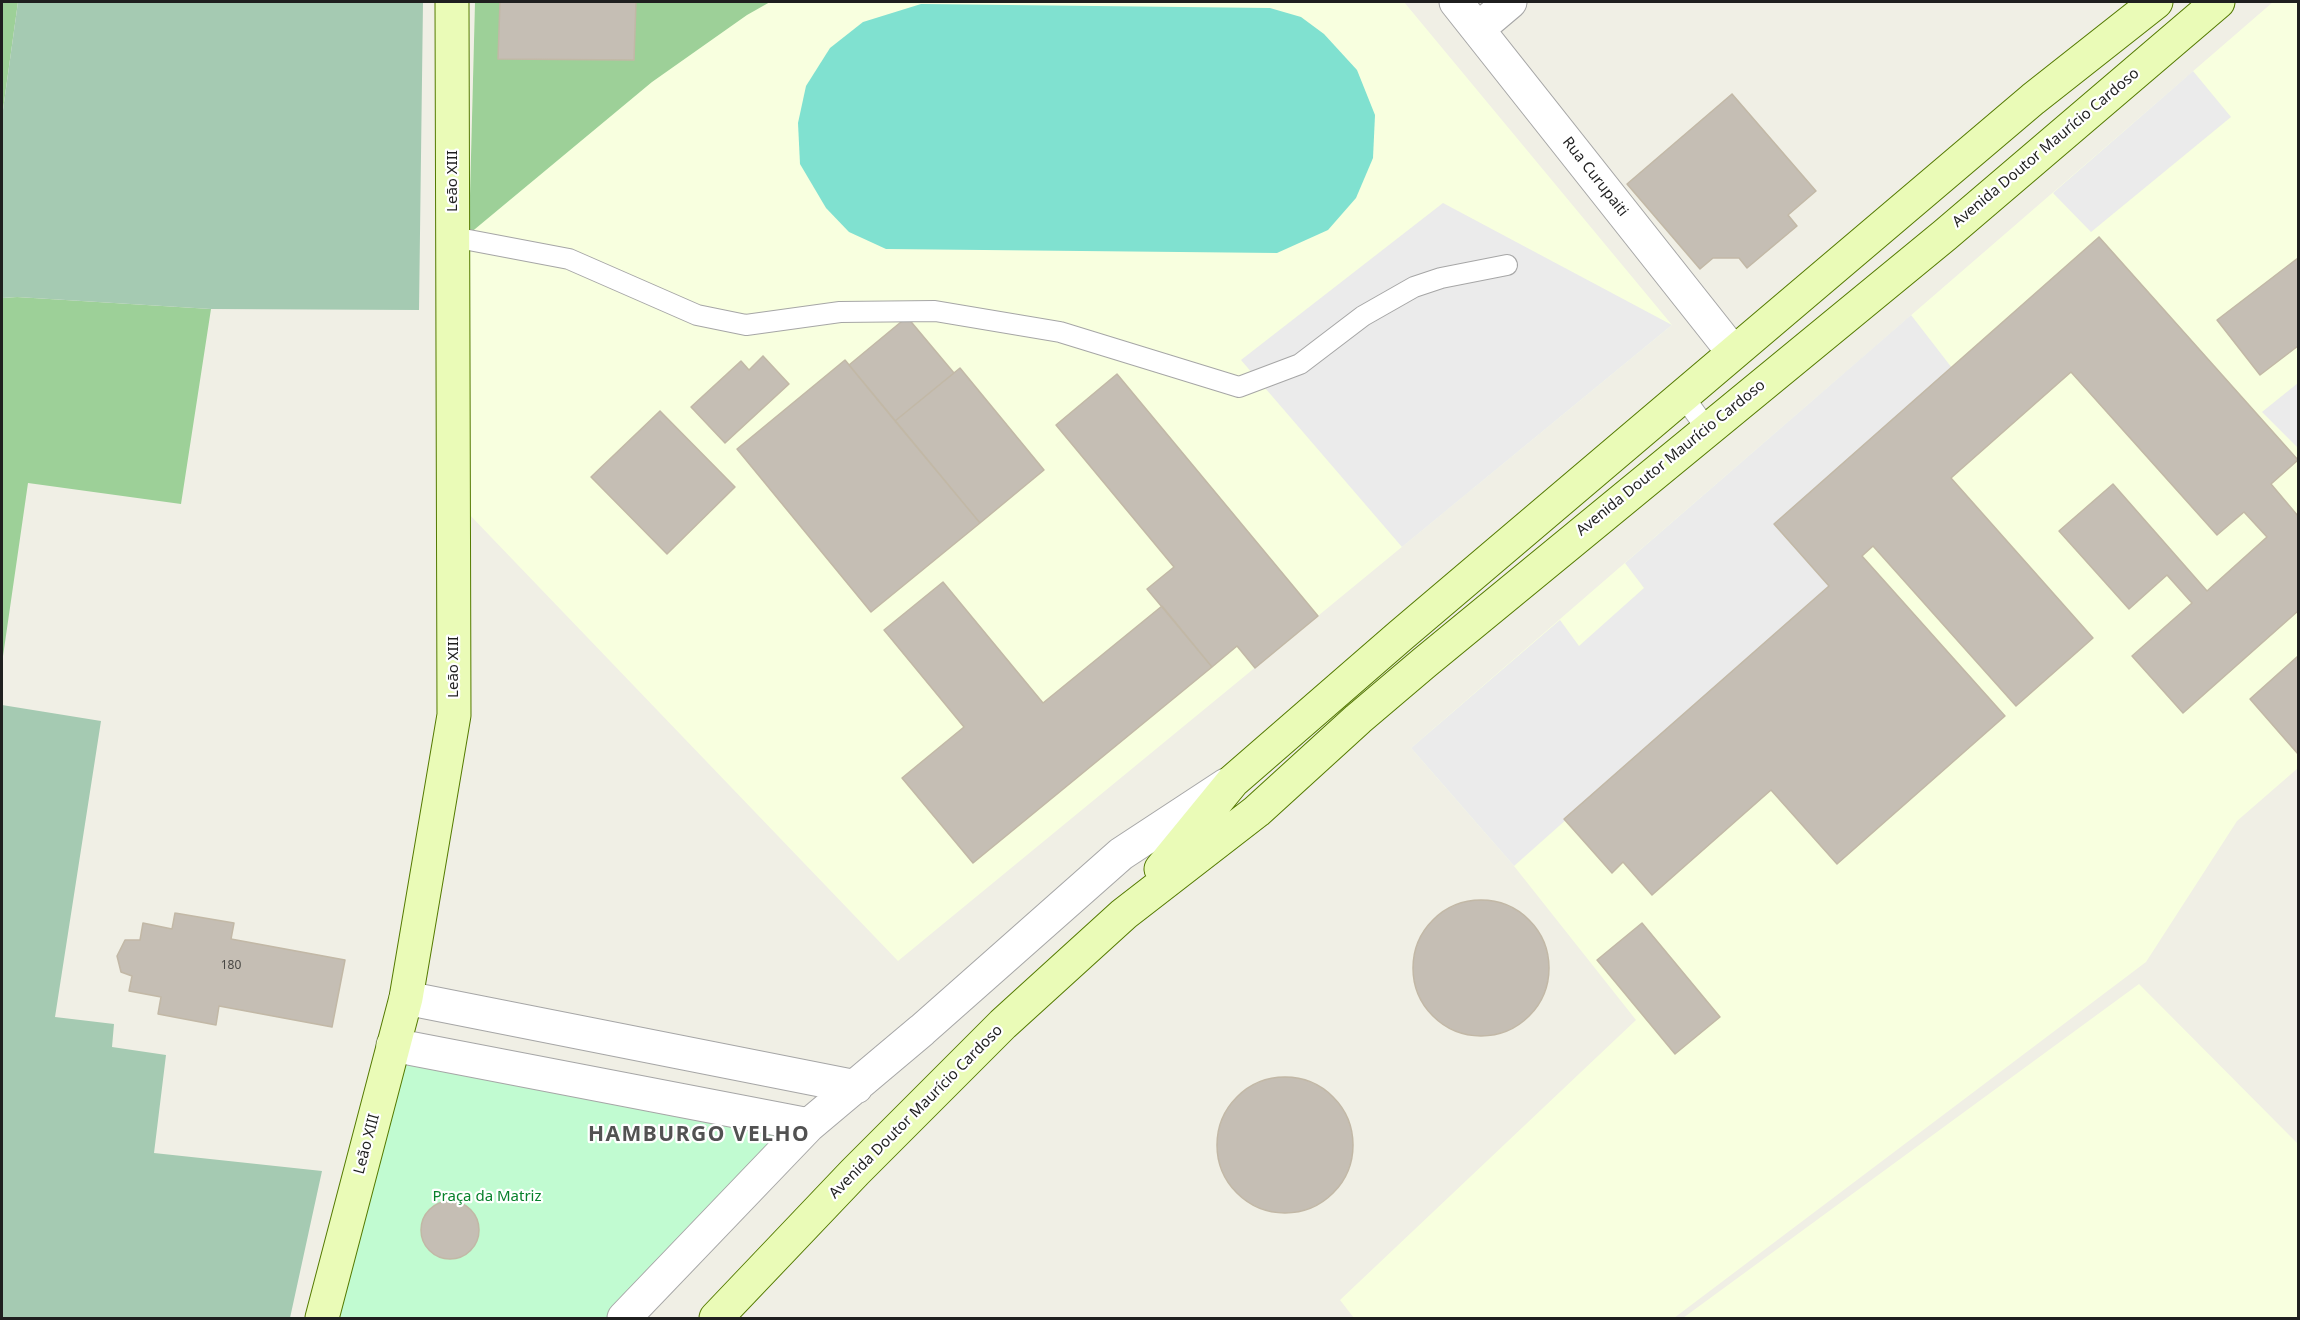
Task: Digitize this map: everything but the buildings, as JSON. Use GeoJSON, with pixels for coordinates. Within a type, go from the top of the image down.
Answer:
{"type":"FeatureCollection","features":[{"type":"Feature","properties":{"kind":"main road","name":"Leão XIII"},"geometry":{"type":"LineString","coordinates":[[322,1318],[406,998],[454,715],[452,2]]}},
{"type":"Feature","properties":{"kind":"main road","name":"Avenida Doutor Maurício Cardoso"},"geometry":{"type":"LineString","coordinates":[[1124,914],[1233,781],[1733,352],[2033,99],[2156,2]]}},
{"type":"Feature","properties":{"kind":"main road","name":"Avenida Doutor Maurício Cardoso"},"geometry":{"type":"LineString","coordinates":[[716,1318],[855,1172],[1003,1024],[1124,914],[1257,811],[1358,719],[1424,663],[1566,544],[1945,235],[2218,2]]}},
{"type":"Feature","properties":{"kind":"main road"},"geometry":{"type":"LineString","coordinates":[[2033,99],[2050,125],[2063,134]]}},
{"type":"Feature","properties":{"kind":"main road"},"geometry":{"type":"LineString","coordinates":[[1916,200],[1931,222],[1945,235]]}},
{"type":"Feature","properties":{"kind":"main road"},"geometry":{"type":"LineString","coordinates":[[1775,318],[1803,350]]}},
{"type":"Feature","properties":{"kind":"main road"},"geometry":{"type":"LineString","coordinates":[[1400,636],[1424,663]]}},
{"type":"Feature","properties":{"kind":"street","name":"Rua Curupaiti"},"geometry":{"type":"LineString","coordinates":[[1456,2],[1733,352]]}},
{"type":"Feature","properties":{"kind":"street"},"geometry":{"type":"LineString","coordinates":[[1478,29],[1510,2]]}},
{"type":"Feature","properties":{"kind":"street"},"geometry":{"type":"LineString","coordinates":[[624,1318],[809,1125],[856,1087],[1121,854],[1233,781]]}},
{"type":"Feature","properties":{"kind":"street"},"geometry":{"type":"LineString","coordinates":[[406,998],[856,1087]]}},
{"type":"Feature","properties":{"kind":"street"},"geometry":{"type":"LineString","coordinates":[[393,1045],[809,1125]]}},
{"type":"Feature","properties":{"kind":"lane"},"geometry":{"type":"LineString","coordinates":[[453,237],[569,259],[697,315],[746,325],[840,312],[935,311],[1060,332],[1239,387],[1300,364],[1363,316],[1414,287],[1441,278],[1507,265]]}},
{"type":"Feature","properties":{"kind":"lane"},"geometry":{"type":"LineString","coordinates":[[1683,396],[1707,429]]}},
{"type":"Feature","properties":{"kind":"lane"},"geometry":{"type":"LineString","coordinates":[[1542,515],[1566,544]]}},
{"type":"Feature","properties":{"kind":"shaded area"},"geometry":{"type":"Polygon","coordinates":[[[18,2],[423,2],[419,310],[211,309],[2,298],[2,117],[18,2]]]}},
{"type":"Feature","properties":{"kind":"shaded area"},"geometry":{"type":"Polygon","coordinates":[[[475,2],[1404,2],[1672,325],[898,961],[467,512],[469,234],[475,2]]]}},
{"type":"Feature","properties":{"kind":"shaded area"},"geometry":{"type":"Polygon","coordinates":[[[2273,2],[2298,2],[2298,768],[2237,821],[2146,962],[1674,1318],[1354,1318],[1340,1300],[1636,1020],[1514,866],[1411,748],[2273,2]]]}},
{"type":"Feature","properties":{"kind":"shaded area"},"geometry":{"type":"Polygon","coordinates":[[[921,4],[1270,8],[1301,17],[1324,34],[1357,70],[1375,115],[1373,158],[1356,198],[1328,230],[1277,253],[886,249],[849,232],[826,208],[800,164],[798,123],[806,86],[830,48],[863,22],[921,4]]]}},
{"type":"Feature","properties":{"kind":"shaded area"},"geometry":{"type":"Polygon","coordinates":[[[2193,71],[2231,117],[2091,232],[2053,193],[2193,71]]]}},
{"type":"Feature","properties":{"kind":"shaded area"},"geometry":{"type":"Polygon","coordinates":[[[1443,203],[1672,325],[1402,547],[1241,360],[1443,203]]]}},
{"type":"Feature","properties":{"kind":"shaded area"},"geometry":{"type":"Polygon","coordinates":[[[1911,315],[1952,368],[1774,524],[1829,586],[1514,866],[1411,748],[1560,620],[1579,646],[1644,588],[1625,563],[1911,315]]]}},
{"type":"Feature","properties":{"kind":"shaded area"},"geometry":{"type":"Polygon","coordinates":[[[2298,383],[2298,448],[2262,412],[2298,383]]]}},
{"type":"Feature","properties":{"kind":"shaded area"},"geometry":{"type":"Polygon","coordinates":[[[2,705],[101,721],[55,1017],[114,1024],[112,1047],[166,1055],[154,1153],[322,1171],[290,1318],[2,1318],[2,705]]]}},
{"type":"Feature","properties":{"kind":"shaded area"},"geometry":{"type":"Polygon","coordinates":[[[2139,984],[2298,1144],[2298,1318],[1683,1318],[2139,984]]]}},
{"type":"Feature","properties":{"kind":"green space"},"geometry":{"type":"Polygon","coordinates":[[[2,2],[18,2],[2,117],[2,2]]]}},
{"type":"Feature","properties":{"kind":"green space"},"geometry":{"type":"Polygon","coordinates":[[[475,2],[770,2],[747,15],[652,82],[469,234],[475,2]]]}},
{"type":"Feature","properties":{"kind":"green space"},"geometry":{"type":"Polygon","coordinates":[[[2,298],[211,309],[181,504],[28,483],[2,663],[2,298]]]}},
{"type":"Feature","properties":{"kind":"green space","name":"Praça da Matriz"},"geometry":{"type":"Polygon","coordinates":[[[399,1058],[791,1132],[619,1318],[331,1318],[399,1058]]]}},
{"type":"Feature","properties":{"kind":"district","name":"HAMBURGO VELHO"},"geometry":{"type":"Point","coordinates":[699,1135]}}]}
